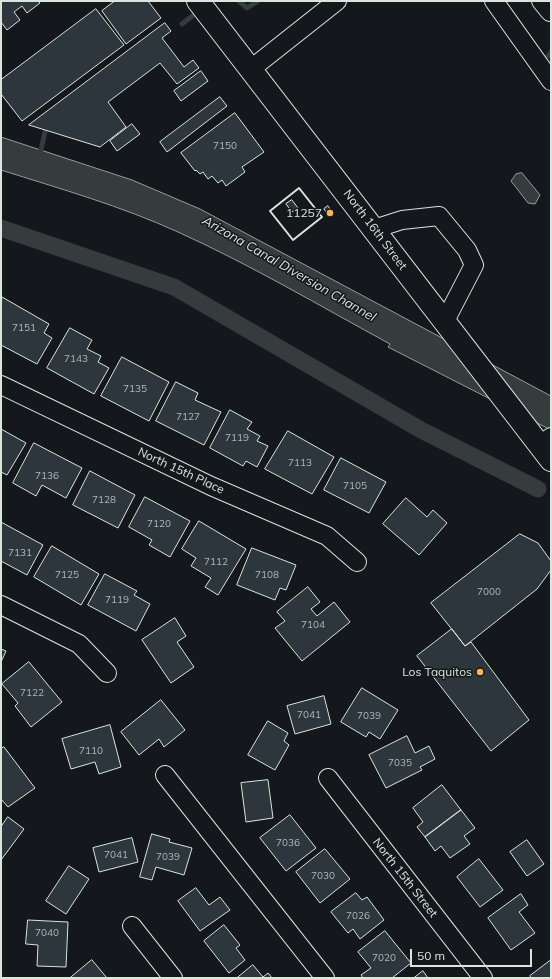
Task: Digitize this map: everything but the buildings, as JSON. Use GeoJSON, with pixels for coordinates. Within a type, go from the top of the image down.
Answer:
{"type":"FeatureCollection","features":[{"type":"Feature","properties":{"kind":"main road","name":"North 16th Street"},"geometry":{"type":"LineString","coordinates":[[201,2],[444,321],[548,450]]}},
{"type":"Feature","properties":{"kind":"street"},"geometry":{"type":"LineString","coordinates":[[251,69],[337,1]]}},
{"type":"Feature","properties":{"kind":"street"},"geometry":{"type":"LineString","coordinates":[[494,1],[551,80]]}},
{"type":"Feature","properties":{"kind":"street"},"geometry":{"type":"LineString","coordinates":[[542,1],[550,12],[551,10]]}},
{"type":"Feature","properties":{"kind":"street"},"geometry":{"type":"LineString","coordinates":[[374,229],[402,220],[439,216],[467,250],[474,265],[444,321]]}},
{"type":"Feature","properties":{"kind":"street","name":"North 15th Place"},"geometry":{"type":"LineString","coordinates":[[1,385],[211,486],[327,536],[357,562]]}},
{"type":"Feature","properties":{"kind":"street"},"geometry":{"type":"LineString","coordinates":[[1,605],[79,644],[107,673]]}},
{"type":"Feature","properties":{"kind":"street"},"geometry":{"type":"LineString","coordinates":[[165,775],[325,978]]}},
{"type":"Feature","properties":{"kind":"street","name":"North 15th Street"},"geometry":{"type":"LineString","coordinates":[[328,778],[483,978]]}},
{"type":"Feature","properties":{"kind":"street"},"geometry":{"type":"LineString","coordinates":[[132,926],[173,978]]}},
{"type":"Feature","properties":{"kind":"water","name":"Arizona Canal Diversion Channel"},"geometry":{"type":"Polygon","coordinates":[[[1,137],[132,180],[200,209],[551,396],[551,430],[388,347],[390,344],[259,272],[178,232],[113,206],[1,170],[1,137]]]}},
{"type":"Feature","properties":{"kind":"water"},"geometry":{"type":"Polygon","coordinates":[[[522,173],[540,195],[535,204],[528,203],[511,181],[516,174],[522,173]]]}},
{"type":"Feature","properties":{"kind":"waterway"},"geometry":{"type":"LineString","coordinates":[[239,1],[247,8],[258,1]]}},
{"type":"Feature","properties":{"kind":"waterway"},"geometry":{"type":"LineString","coordinates":[[182,24],[200,10]]}},
{"type":"Feature","properties":{"kind":"waterway"},"geometry":{"type":"LineString","coordinates":[[548,56],[551,52]]}},
{"type":"Feature","properties":{"kind":"waterway"},"geometry":{"type":"LineString","coordinates":[[40,154],[45,132]]}},
{"type":"Feature","properties":{"kind":"waterway"},"geometry":{"type":"LineString","coordinates":[[1,228],[174,287],[421,430],[538,489]]}},
{"type":"Feature","properties":{"kind":"wall"},"geometry":{"type":"LineString","coordinates":[[299,188],[322,217],[293,240],[270,211],[299,188]]}},
{"type":"Feature","properties":{"kind":"place","name":"11257"},"geometry":{"type":"Point","coordinates":[330,213]}},
{"type":"Feature","properties":{"kind":"place","name":"Los Taquitos"},"geometry":{"type":"Point","coordinates":[480,672]}}]}
